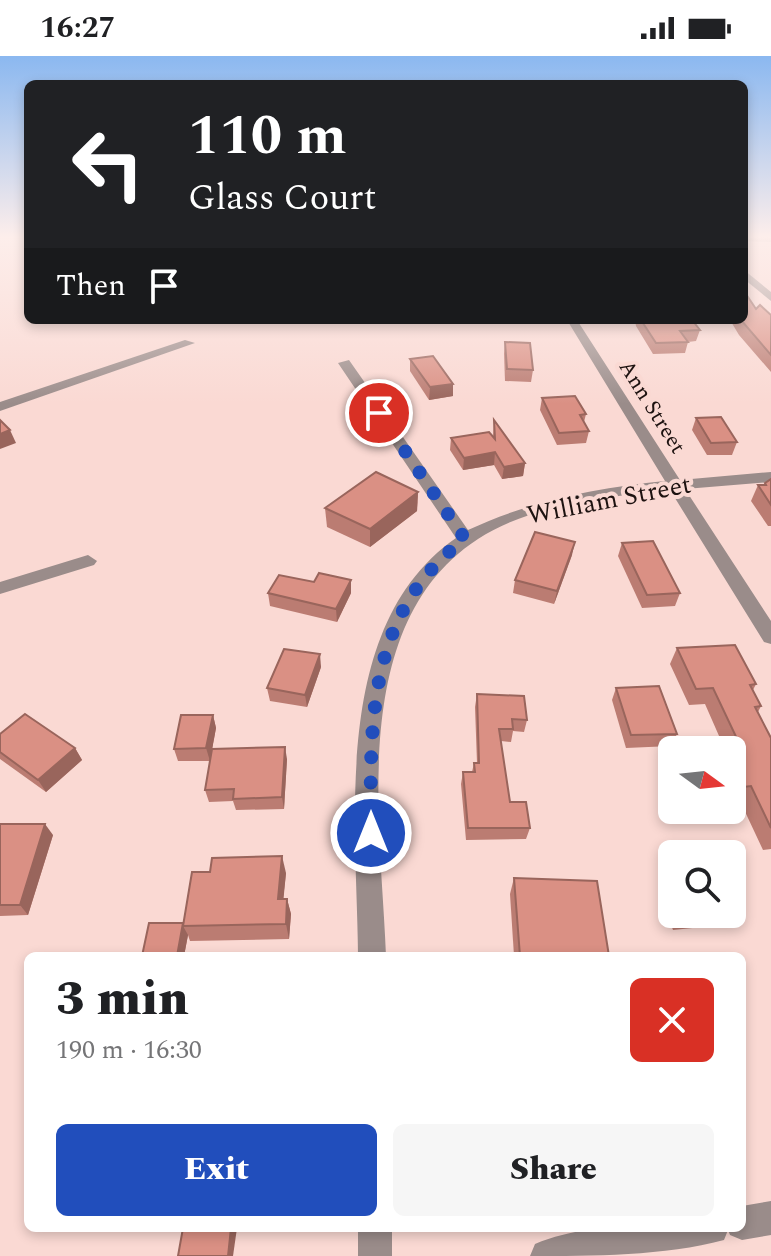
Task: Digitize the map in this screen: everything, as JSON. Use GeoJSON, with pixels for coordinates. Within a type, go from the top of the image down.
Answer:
{"type":"FeatureCollection","features":[{"type":"Feature","properties":{"kind":"street","name":"Ann Street"},"geometry":{"type":"LineString","coordinates":[[573,324],[771,637]]}},
{"type":"Feature","properties":{"kind":"street"},"geometry":{"type":"LineString","coordinates":[[0,407],[189,343]]}},
{"type":"Feature","properties":{"kind":"street"},"geometry":{"type":"LineString","coordinates":[[344,363],[465,539]]}},
{"type":"Feature","properties":{"kind":"street","name":"William Street"},"geometry":{"type":"LineString","coordinates":[[372,952],[370,740],[379,672],[406,605],[429,571],[465,539],[534,510],[674,484],[771,477]]}},
{"type":"Feature","properties":{"kind":"street"},"geometry":{"type":"LineString","coordinates":[[0,588],[88,561]]}},
{"type":"Feature","properties":{"kind":"street"},"geometry":{"type":"LineString","coordinates":[[746,1222],[771,1218]]}},
{"type":"Feature","properties":{"kind":"street"},"geometry":{"type":"LineString","coordinates":[[375,1232],[375,1256]]}},
{"type":"Feature","properties":{"kind":"street"},"geometry":{"type":"LineString","coordinates":[[547,1256],[688,1232]]}},
{"type":"Feature","properties":{"kind":"building"},"geometry":{"type":"Polygon","coordinates":[[[748,297],[756,309],[760,305],[771,315],[771,355],[744,324],[748,324],[748,297]]]}},
{"type":"Feature","properties":{"kind":"building"},"geometry":{"type":"Polygon","coordinates":[[[644,324],[695,324],[700,330],[680,331],[688,342],[656,343],[644,324]]]}},
{"type":"Feature","properties":{"kind":"building"},"geometry":{"type":"Polygon","coordinates":[[[505,342],[530,343],[533,370],[507,369],[505,342]]]}},
{"type":"Feature","properties":{"kind":"building"},"geometry":{"type":"Polygon","coordinates":[[[433,356],[453,384],[430,387],[410,359],[433,356]]]}},
{"type":"Feature","properties":{"kind":"building"},"geometry":{"type":"Polygon","coordinates":[[[575,396],[586,414],[580,415],[589,431],[559,433],[542,398],[575,396]]]}},
{"type":"Feature","properties":{"kind":"building"},"geometry":{"type":"Polygon","coordinates":[[[721,417],[737,442],[711,443],[696,418],[721,417]]]}},
{"type":"Feature","properties":{"kind":"building"},"geometry":{"type":"Polygon","coordinates":[[[0,420],[10,430],[0,434],[0,420]]]}},
{"type":"Feature","properties":{"kind":"building"},"geometry":{"type":"Polygon","coordinates":[[[494,420],[525,463],[504,467],[495,452],[464,458],[451,438],[489,432],[495,439],[494,420]]]}},
{"type":"Feature","properties":{"kind":"building"},"geometry":{"type":"Polygon","coordinates":[[[376,472],[418,492],[370,529],[325,508],[376,472]]]}},
{"type":"Feature","properties":{"kind":"building"},"geometry":{"type":"Polygon","coordinates":[[[771,479],[771,505],[758,485],[766,485],[771,479]]]}},
{"type":"Feature","properties":{"kind":"building"},"geometry":{"type":"Polygon","coordinates":[[[535,532],[575,542],[557,591],[515,580],[535,532]]]}},
{"type":"Feature","properties":{"kind":"building"},"geometry":{"type":"Polygon","coordinates":[[[653,541],[680,593],[647,595],[622,543],[653,541]]]}},
{"type":"Feature","properties":{"kind":"building"},"geometry":{"type":"Polygon","coordinates":[[[319,573],[351,580],[336,609],[268,593],[279,575],[314,582],[319,573]]]}},
{"type":"Feature","properties":{"kind":"building"},"geometry":{"type":"Polygon","coordinates":[[[735,645],[756,684],[750,685],[761,706],[755,707],[771,738],[771,828],[751,786],[746,787],[746,736],[736,736],[713,688],[696,689],[677,648],[735,645]]]}},
{"type":"Feature","properties":{"kind":"building"},"geometry":{"type":"Polygon","coordinates":[[[284,649],[320,654],[305,695],[267,688],[284,649]]]}},
{"type":"Feature","properties":{"kind":"building"},"geometry":{"type":"Polygon","coordinates":[[[659,686],[677,734],[631,735],[616,688],[659,686]]]}},
{"type":"Feature","properties":{"kind":"building"},"geometry":{"type":"Polygon","coordinates":[[[477,694],[524,696],[527,720],[512,719],[513,729],[499,729],[510,802],[526,802],[530,828],[468,828],[463,772],[475,772],[474,763],[479,763],[477,694]]]}},
{"type":"Feature","properties":{"kind":"building"},"geometry":{"type":"Polygon","coordinates":[[[25,714],[75,748],[38,780],[0,752],[0,734],[25,714]]]}},
{"type":"Feature","properties":{"kind":"building"},"geometry":{"type":"Polygon","coordinates":[[[181,715],[213,715],[206,748],[174,749],[181,715]]]}},
{"type":"Feature","properties":{"kind":"building"},"geometry":{"type":"Polygon","coordinates":[[[285,747],[282,797],[233,799],[234,789],[205,790],[212,749],[285,747]]]}},
{"type":"Feature","properties":{"kind":"building"},"geometry":{"type":"Polygon","coordinates":[[[0,824],[45,824],[20,905],[0,905],[0,824]]]}},
{"type":"Feature","properties":{"kind":"building"},"geometry":{"type":"Polygon","coordinates":[[[282,856],[278,899],[287,899],[286,924],[183,926],[192,872],[210,872],[212,858],[282,856]]]}},
{"type":"Feature","properties":{"kind":"building"},"geometry":{"type":"Polygon","coordinates":[[[514,878],[597,881],[608,952],[520,952],[514,878]]]}},
{"type":"Feature","properties":{"kind":"building"},"geometry":{"type":"Polygon","coordinates":[[[149,923],[183,923],[178,952],[143,952],[149,923]]]}},
{"type":"Feature","properties":{"kind":"building"},"geometry":{"type":"Polygon","coordinates":[[[182,1232],[231,1232],[228,1256],[178,1256],[182,1232]]]}},
{"type":"Feature","properties":{"kind":"route"},"geometry":{"type":"LineString","coordinates":[[371,833],[370,740],[383,656],[406,605],[429,571],[465,539],[379,413]]}}]}
